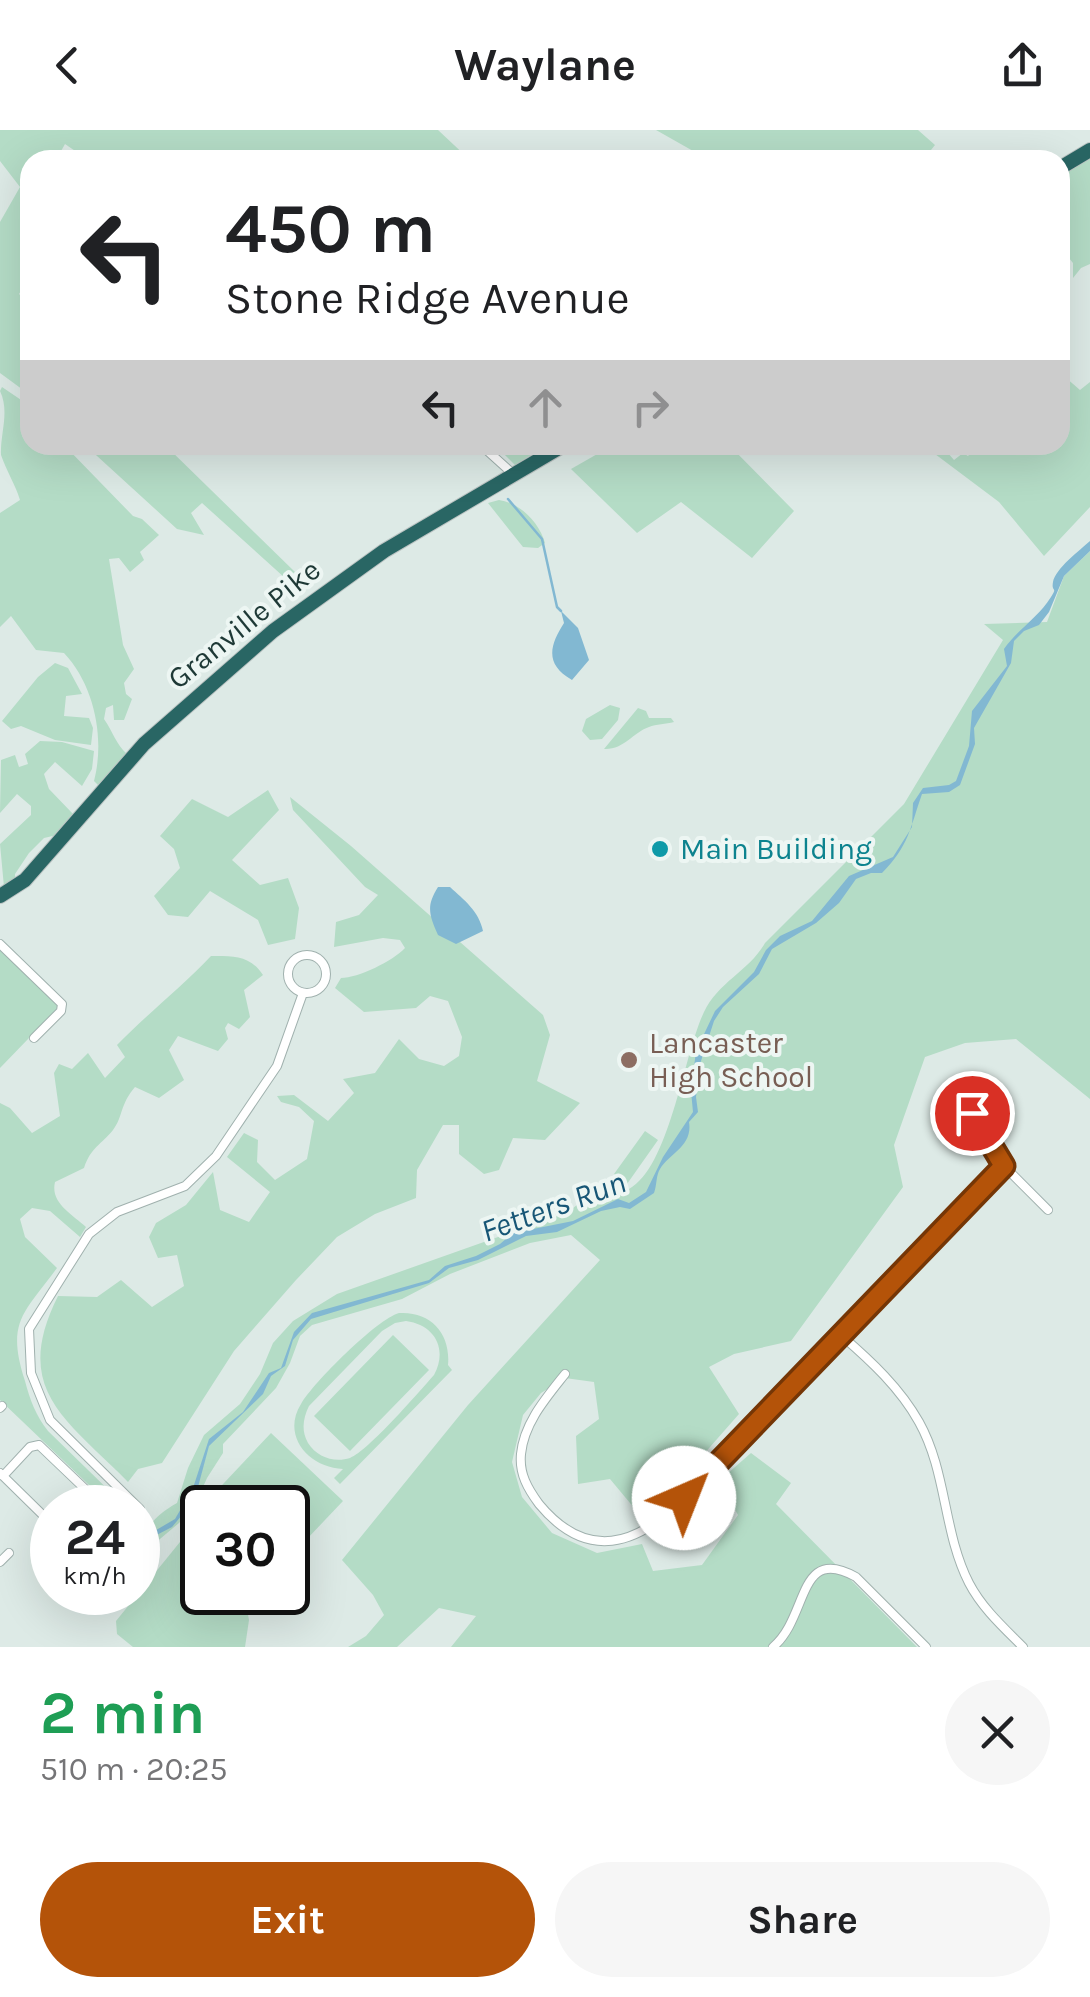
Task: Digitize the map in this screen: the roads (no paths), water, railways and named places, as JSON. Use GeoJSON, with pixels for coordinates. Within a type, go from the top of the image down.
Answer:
{"type":"FeatureCollection","features":[{"type":"Feature","properties":{"kind":"highway","name":"Granville Pike"},"geometry":{"type":"LineString","coordinates":[[1,891],[25,880],[144,744],[228,668],[358,569],[545,455]]}},
{"type":"Feature","properties":{"kind":"street"},"geometry":{"type":"LineString","coordinates":[[492,455],[512,473]]}},
{"type":"Feature","properties":{"kind":"street"},"geometry":{"type":"LineString","coordinates":[[0,944],[62,1004],[61,1011],[34,1038]]}},
{"type":"Feature","properties":{"kind":"street"},"geometry":{"type":"LineString","coordinates":[[312,956],[323,965],[325,979],[317,990],[302,992],[291,984],[289,970],[298,958],[312,956]]}},
{"type":"Feature","properties":{"kind":"street"},"geometry":{"type":"LineString","coordinates":[[116,1485],[50,1420],[31,1373],[29,1329],[89,1234],[118,1212],[185,1186],[216,1156],[277,1066],[302,992]]}},
{"type":"Feature","properties":{"kind":"street"},"geometry":{"type":"LineString","coordinates":[[972,1113],[1004,1166],[1048,1210]]}},
{"type":"Feature","properties":{"kind":"street"},"geometry":{"type":"LineString","coordinates":[[565,1374],[528,1427],[521,1455],[522,1474],[530,1492],[564,1528],[582,1538],[611,1542],[642,1532],[674,1509],[1004,1166]]}},
{"type":"Feature","properties":{"kind":"street"},"geometry":{"type":"LineString","coordinates":[[842,1336],[886,1378],[919,1423],[937,1466],[950,1529],[966,1577],[985,1608],[1024,1647]]}},
{"type":"Feature","properties":{"kind":"street"},"geometry":{"type":"LineString","coordinates":[[30,1502],[2,1474],[30,1448],[39,1445],[81,1485]]}},
{"type":"Feature","properties":{"kind":"street"},"geometry":{"type":"LineString","coordinates":[[0,1562],[9,1553]]}},
{"type":"Feature","properties":{"kind":"street"},"geometry":{"type":"LineString","coordinates":[[774,1647],[788,1632],[810,1577],[826,1568],[856,1577],[926,1647]]}},
{"type":"Feature","properties":{"kind":"water"},"geometry":{"type":"Polygon","coordinates":[[[1090,541],[1090,551],[1064,576],[1049,612],[1039,625],[1024,631],[1014,641],[1011,663],[974,728],[975,744],[960,785],[949,792],[922,794],[912,824],[913,803],[923,788],[956,781],[969,746],[972,711],[1007,666],[1004,649],[1046,604],[1054,592],[1058,571],[1090,541]]]}},
{"type":"Feature","properties":{"kind":"water"},"geometry":{"type":"Polygon","coordinates":[[[561,611],[578,628],[589,660],[572,680],[553,661],[555,639],[564,623],[561,611]]]}},
{"type":"Feature","properties":{"kind":"water"},"geometry":{"type":"Polygon","coordinates":[[[910,831],[898,854],[882,873],[856,879],[839,903],[816,923],[772,949],[759,974],[723,1007],[714,1021],[700,1064],[698,1112],[689,1122],[684,1143],[660,1169],[654,1193],[630,1209],[601,1211],[557,1232],[526,1236],[478,1260],[449,1268],[429,1283],[311,1319],[293,1340],[285,1366],[271,1376],[263,1394],[209,1446],[199,1485],[194,1485],[209,1439],[243,1412],[269,1373],[281,1368],[294,1332],[312,1313],[429,1280],[445,1266],[476,1256],[513,1233],[573,1221],[618,1199],[629,1203],[646,1192],[663,1157],[693,1112],[691,1091],[696,1051],[715,1011],[754,972],[766,950],[780,936],[812,921],[849,876],[893,857],[910,831]]]}},
{"type":"Feature","properties":{"kind":"water"},"geometry":{"type":"Polygon","coordinates":[[[438,887],[450,887],[466,901],[483,931],[456,944],[438,935],[430,911],[438,887]]]}},
{"type":"Feature","properties":{"kind":"water"},"geometry":{"type":"Polygon","coordinates":[[[180,1510],[180,1517],[172,1527],[160,1533],[160,1528],[175,1519],[180,1510]]]}},
{"type":"Feature","properties":{"kind":"waterway"},"geometry":{"type":"LineString","coordinates":[[508,499],[542,539],[561,611]]}},
{"type":"Feature","properties":{"kind":"place","name":"Main Building"},"geometry":{"type":"Point","coordinates":[660,849]}},
{"type":"Feature","properties":{"kind":"place","name":"Lancaster High School"},"geometry":{"type":"Point","coordinates":[629,1060]}},
{"type":"Feature","properties":{"kind":"water label","name":"Fetters Run"},"geometry":{"type":"Point","coordinates":[553,1206]}}]}
